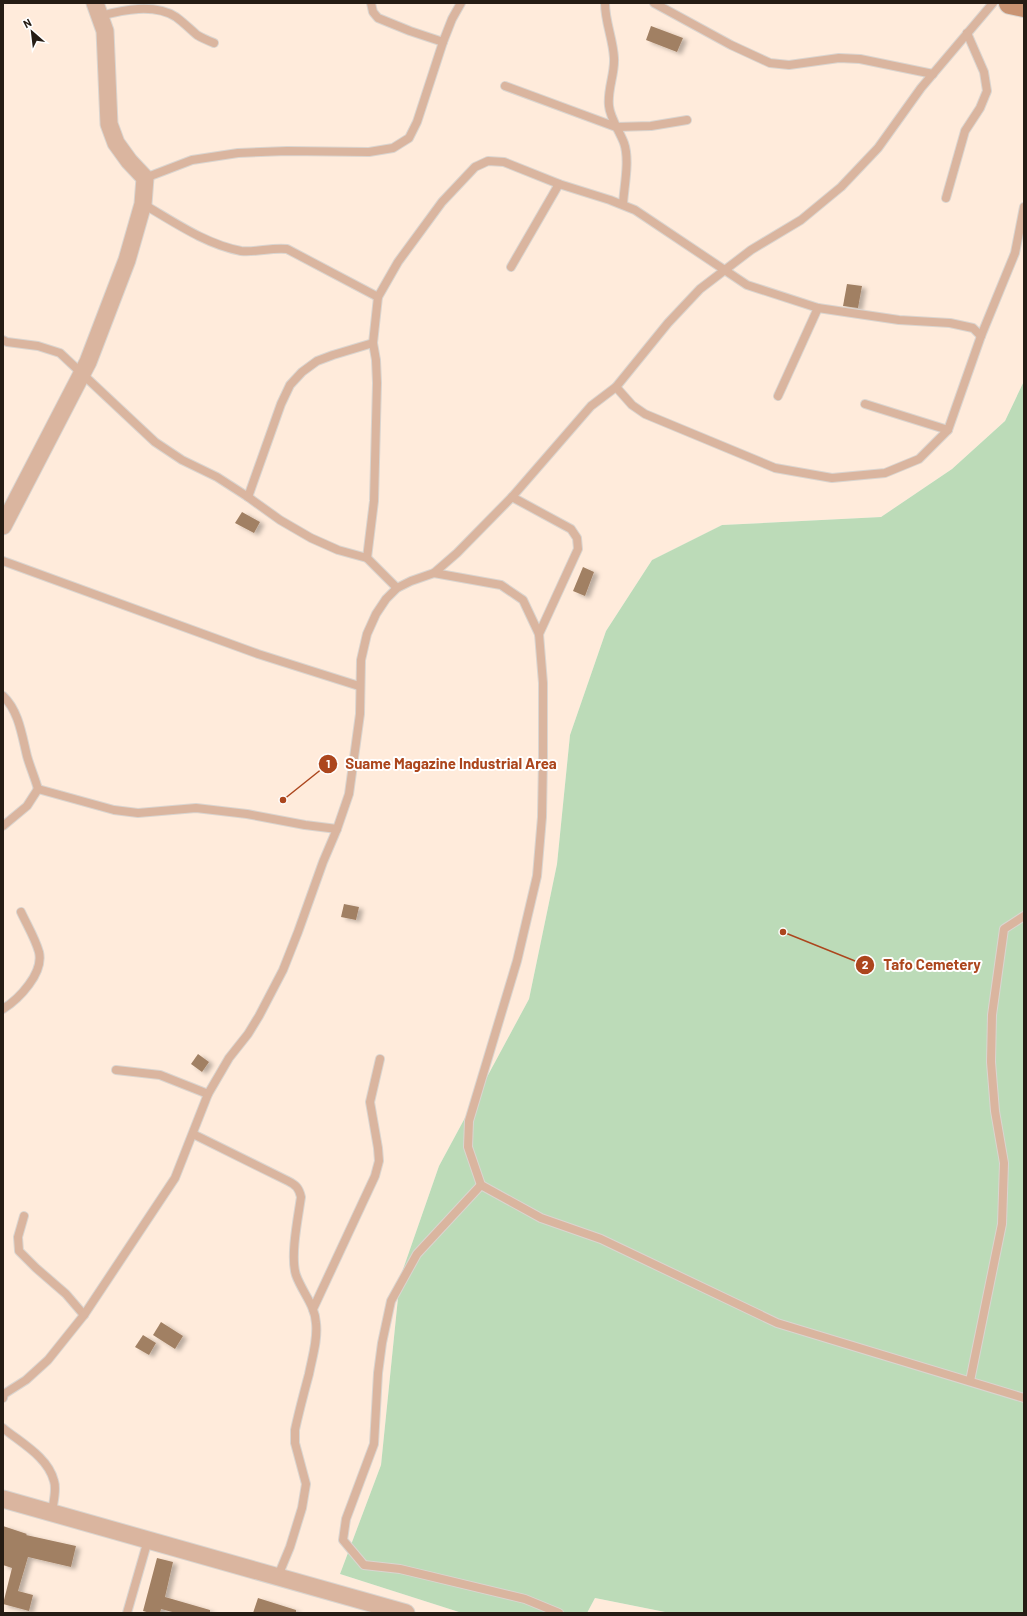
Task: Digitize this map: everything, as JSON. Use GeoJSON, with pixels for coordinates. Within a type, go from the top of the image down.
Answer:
{"type":"FeatureCollection","features":[{"type":"Feature","properties":{"kind":"street"},"geometry":{"type":"LineString","coordinates":[[1010,3],[1024,6]]}},
{"type":"Feature","properties":{"kind":"street"},"geometry":{"type":"LineString","coordinates":[[3,526],[88,362],[127,260],[143,204],[145,178],[129,161],[116,143],[108,124],[105,31],[97,9]]}},
{"type":"Feature","properties":{"kind":"street"},"geometry":{"type":"LineString","coordinates":[[3,1499],[406,1613]]}},
{"type":"Feature","properties":{"kind":"lane"},"geometry":{"type":"LineString","coordinates":[[371,3],[378,18],[443,42]]}},
{"type":"Feature","properties":{"kind":"lane"},"geometry":{"type":"LineString","coordinates":[[145,178],[192,160],[238,153],[287,151],[369,152],[393,148],[409,138],[417,122],[443,42],[454,14],[461,3]]}},
{"type":"Feature","properties":{"kind":"lane"},"geometry":{"type":"LineString","coordinates":[[605,3],[607,23],[614,58],[608,94],[609,108],[624,143],[626,158],[623,204]]}},
{"type":"Feature","properties":{"kind":"lane"},"geometry":{"type":"LineString","coordinates":[[654,3],[730,45],[770,63],[789,65],[839,58],[860,59],[933,74]]}},
{"type":"Feature","properties":{"kind":"lane"},"geometry":{"type":"LineString","coordinates":[[4,1394],[26,1380],[48,1360],[84,1315],[175,1178],[208,1094],[229,1058],[248,1034],[259,1016],[283,970],[298,932],[322,862],[337,829],[349,794],[360,714],[361,660],[367,634],[376,614],[386,599],[397,588],[411,581],[434,573],[512,497],[591,406],[616,387],[700,289],[751,250],[802,220],[841,188],[878,148],[921,88],[993,3]]}},
{"type":"Feature","properties":{"kind":"lane"},"geometry":{"type":"LineString","coordinates":[[97,9],[151,9],[166,11],[177,17],[198,35],[214,43]]}},
{"type":"Feature","properties":{"kind":"lane"},"geometry":{"type":"LineString","coordinates":[[946,198],[965,131],[980,108],[987,91],[984,72],[967,33]]}},
{"type":"Feature","properties":{"kind":"lane"},"geometry":{"type":"LineString","coordinates":[[505,86],[616,127],[651,126],[686,120]]}},
{"type":"Feature","properties":{"kind":"lane"},"geometry":{"type":"LineString","coordinates":[[367,558],[374,501],[377,384],[376,360],[373,343],[378,298],[398,262],[442,202],[475,167],[488,161],[504,162],[559,184],[623,204],[635,210],[747,285],[818,308],[899,320],[950,323],[973,328],[981,336]]}},
{"type":"Feature","properties":{"kind":"lane"},"geometry":{"type":"LineString","coordinates":[[511,267],[559,184]]}},
{"type":"Feature","properties":{"kind":"lane"},"geometry":{"type":"LineString","coordinates":[[143,204],[193,234],[217,244],[242,251],[276,248],[287,249],[378,298]]}},
{"type":"Feature","properties":{"kind":"lane"},"geometry":{"type":"LineString","coordinates":[[616,387],[632,405],[645,414],[775,468],[832,478],[885,473],[919,459],[948,430],[981,336],[1015,253],[1024,207]]}},
{"type":"Feature","properties":{"kind":"lane"},"geometry":{"type":"LineString","coordinates":[[778,396],[818,308]]}},
{"type":"Feature","properties":{"kind":"lane"},"geometry":{"type":"LineString","coordinates":[[3,340],[7,342],[38,346],[60,353],[155,442],[182,460],[217,477],[280,520],[311,538],[338,550],[367,558],[397,588]]}},
{"type":"Feature","properties":{"kind":"lane"},"geometry":{"type":"LineString","coordinates":[[248,497],[281,404],[290,385],[302,372],[317,361],[373,343]]}},
{"type":"Feature","properties":{"kind":"lane"},"geometry":{"type":"LineString","coordinates":[[865,404],[948,430]]}},
{"type":"Feature","properties":{"kind":"lane"},"geometry":{"type":"LineString","coordinates":[[512,497],[570,529],[577,538],[578,549],[539,634]]}},
{"type":"Feature","properties":{"kind":"lane"},"geometry":{"type":"LineString","coordinates":[[3,561],[258,654],[360,686]]}},
{"type":"Feature","properties":{"kind":"lane"},"geometry":{"type":"LineString","coordinates":[[434,573],[501,585],[523,600],[539,634],[543,683],[542,817],[537,876],[517,961],[468,1121],[468,1147],[480,1186],[541,1218],[601,1239],[777,1323],[1024,1398]]}},
{"type":"Feature","properties":{"kind":"lane"},"geometry":{"type":"LineString","coordinates":[[3,696],[9,701],[19,723],[38,789]]}},
{"type":"Feature","properties":{"kind":"lane"},"geometry":{"type":"LineString","coordinates":[[38,789],[114,810],[138,814],[196,808],[247,814],[305,825],[337,829]]}},
{"type":"Feature","properties":{"kind":"lane"},"geometry":{"type":"LineString","coordinates":[[3,826],[27,806],[38,789]]}},
{"type":"Feature","properties":{"kind":"lane"},"geometry":{"type":"LineString","coordinates":[[3,1010],[15,1002],[30,984],[37,968],[39,953],[20,912]]}},
{"type":"Feature","properties":{"kind":"lane"},"geometry":{"type":"LineString","coordinates":[[970,1381],[1002,1224],[1004,1163],[995,1112],[991,1062],[992,1008],[1004,929],[1024,916]]}},
{"type":"Feature","properties":{"kind":"lane"},"geometry":{"type":"LineString","coordinates":[[313,1309],[375,1176],[379,1161],[370,1102],[380,1059]]}},
{"type":"Feature","properties":{"kind":"lane"},"geometry":{"type":"LineString","coordinates":[[116,1070],[160,1075],[208,1094]]}},
{"type":"Feature","properties":{"kind":"lane"},"geometry":{"type":"LineString","coordinates":[[193,1134],[295,1184],[299,1189],[301,1197],[294,1261],[296,1274],[313,1309],[317,1334],[314,1353],[295,1430],[295,1443],[306,1484],[302,1508],[290,1547],[278,1576]]}},
{"type":"Feature","properties":{"kind":"lane"},"geometry":{"type":"LineString","coordinates":[[480,1186],[418,1254],[391,1301],[382,1343],[374,1444],[346,1519],[343,1540],[364,1565],[400,1569],[518,1597],[560,1613]]}},
{"type":"Feature","properties":{"kind":"lane"},"geometry":{"type":"LineString","coordinates":[[24,1216],[18,1237],[19,1251],[66,1294],[84,1315]]}},
{"type":"Feature","properties":{"kind":"lane"},"geometry":{"type":"LineString","coordinates":[[3,1428],[30,1449],[48,1466],[55,1482],[52,1512]]}},
{"type":"Feature","properties":{"kind":"lane"},"geometry":{"type":"LineString","coordinates":[[126,1613],[148,1540]]}},
{"type":"Feature","properties":{"kind":"shaded area"},"geometry":{"type":"Polygon","coordinates":[[[3,3],[1024,3],[1024,381],[1005,421],[952,469],[881,517],[722,525],[652,560],[606,631],[570,735],[557,864],[529,999],[439,1166],[400,1278],[381,1465],[340,1574],[462,1613],[3,1613],[3,3]]]}},
{"type":"Feature","properties":{"kind":"shaded area"},"geometry":{"type":"Polygon","coordinates":[[[595,1598],[670,1613],[587,1613],[595,1598]]]}},
{"type":"Feature","properties":{"kind":"green space"},"geometry":{"type":"Polygon","coordinates":[[[1024,381],[1024,1613],[670,1613],[595,1598],[587,1613],[462,1613],[340,1574],[381,1465],[400,1278],[439,1166],[529,999],[557,864],[570,735],[606,631],[652,560],[722,525],[881,517],[952,469],[1005,421],[1024,381]]]}},
{"type":"Feature","properties":{"kind":"building"},"geometry":{"type":"Polygon","coordinates":[[[651,26],[683,38],[677,52],[646,40],[651,26]]]}},
{"type":"Feature","properties":{"kind":"building"},"geometry":{"type":"Polygon","coordinates":[[[847,284],[862,286],[858,308],[843,306],[847,284]]]}},
{"type":"Feature","properties":{"kind":"building"},"geometry":{"type":"Polygon","coordinates":[[[242,512],[260,522],[254,533],[235,523],[242,512]]]}},
{"type":"Feature","properties":{"kind":"building"},"geometry":{"type":"Polygon","coordinates":[[[583,567],[594,572],[585,596],[573,591],[583,567]]]}},
{"type":"Feature","properties":{"kind":"building"},"geometry":{"type":"Polygon","coordinates":[[[344,904],[359,907],[356,920],[341,917],[344,904]]]}},
{"type":"Feature","properties":{"kind":"building"},"geometry":{"type":"Polygon","coordinates":[[[198,1054],[209,1062],[202,1072],[191,1064],[198,1054]]]}},
{"type":"Feature","properties":{"kind":"building"},"geometry":{"type":"Polygon","coordinates":[[[161,1322],[183,1336],[175,1349],[153,1335],[161,1322]]]}},
{"type":"Feature","properties":{"kind":"building"},"geometry":{"type":"Polygon","coordinates":[[[143,1335],[156,1343],[149,1355],[135,1347],[143,1335]]]}},
{"type":"Feature","properties":{"kind":"building"},"geometry":{"type":"Polygon","coordinates":[[[3,1526],[27,1534],[26,1535],[76,1546],[71,1567],[28,1557],[18,1591],[33,1595],[29,1611],[3,1604],[12,1568],[3,1565],[3,1526]]]}},
{"type":"Feature","properties":{"kind":"building"},"geometry":{"type":"Polygon","coordinates":[[[157,1558],[173,1562],[165,1597],[210,1610],[210,1613],[176,1613],[161,1609],[160,1613],[143,1611],[157,1558]]]}},
{"type":"Feature","properties":{"kind":"building"},"geometry":{"type":"Polygon","coordinates":[[[258,1598],[296,1610],[296,1613],[253,1613],[258,1598]]]}},
{"type":"Feature","properties":{"kind":"place","name":"Suame Magazine Industrial Area"},"geometry":{"type":"Point","coordinates":[283,800]}},
{"type":"Feature","properties":{"kind":"place","name":"Tafo Cemetery"},"geometry":{"type":"Point","coordinates":[783,932]}}]}
